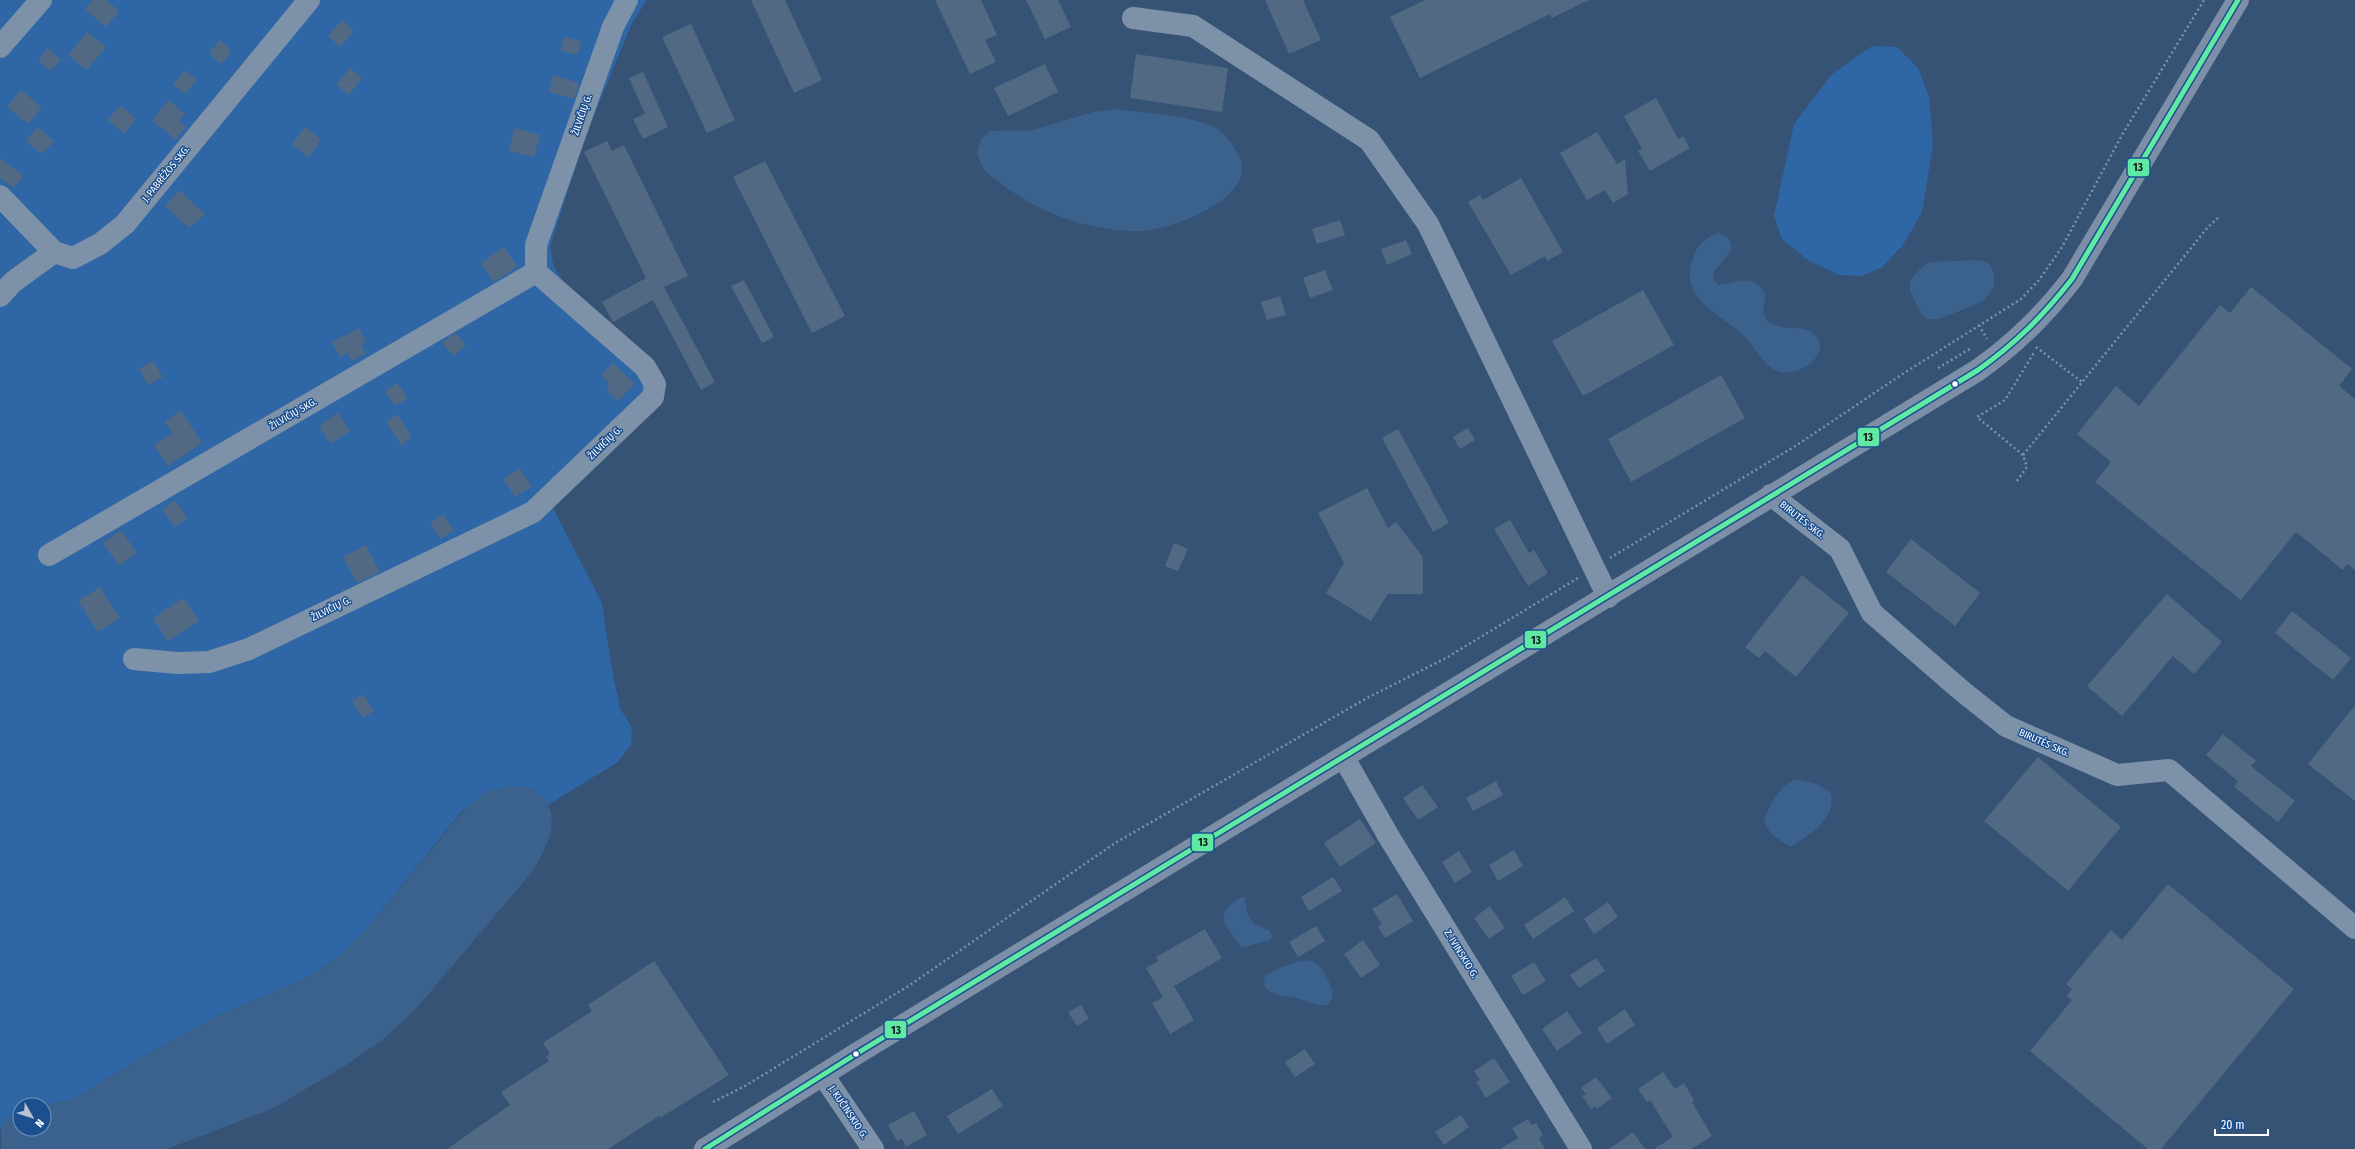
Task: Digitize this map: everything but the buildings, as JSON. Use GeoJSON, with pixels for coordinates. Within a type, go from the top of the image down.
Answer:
{"type":"FeatureCollection","features":[{"type":"Feature","properties":{"kind":"main road"},"geometry":{"type":"LineString","coordinates":[[705,1149],[823,1075],[1978,370],[2009,348],[2043,315],[2072,279],[2238,0]]}},
{"type":"Feature","properties":{"kind":"street"},"geometry":{"type":"LineString","coordinates":[[0,46],[41,0]]}},
{"type":"Feature","properties":{"kind":"street","name":"J. PABRĖŽOS SKG."},"geometry":{"type":"LineString","coordinates":[[0,196],[54,252],[73,258],[100,244],[125,224],[309,0]]}},
{"type":"Feature","properties":{"kind":"street","name":"ŽILVIČIŲ G."},"geometry":{"type":"LineString","coordinates":[[134,659],[177,663],[209,662],[249,649],[533,512],[653,397],[655,384],[645,367],[536,272],[536,245],[613,27],[627,0]]}},
{"type":"Feature","properties":{"kind":"street"},"geometry":{"type":"LineString","coordinates":[[1133,18],[1193,26],[1368,140],[1428,224],[1608,597]]}},
{"type":"Feature","properties":{"kind":"street"},"geometry":{"type":"LineString","coordinates":[[0,296],[14,282],[54,252]]}},
{"type":"Feature","properties":{"kind":"street","name":"ŽILVIČIŲ SKG."},"geometry":{"type":"LineString","coordinates":[[50,555],[536,272]]}},
{"type":"Feature","properties":{"kind":"street","name":"BIRUTĖS SKG."},"geometry":{"type":"LineString","coordinates":[[1771,495],[1840,549],[1872,612],[1962,691],[2006,726],[2117,775],[2169,770],[2355,928]]}},
{"type":"Feature","properties":{"kind":"street","name":"Z. IVINSKIO G."},"geometry":{"type":"LineString","coordinates":[[1344,758],[1389,838],[1581,1149]]}},
{"type":"Feature","properties":{"kind":"street","name":"J. KUČINSKIO G."},"geometry":{"type":"LineString","coordinates":[[823,1075],[873,1149]]}},
{"type":"Feature","properties":{"kind":"path"},"geometry":{"type":"LineString","coordinates":[[713,1102],[745,1086],[910,985],[1115,843],[1367,698],[1446,658],[1797,444],[2021,299],[2038,280],[2062,247],[2122,135],[2204,0]]}},
{"type":"Feature","properties":{"kind":"path"},"geometry":{"type":"LineString","coordinates":[[2023,455],[2208,227],[2220,216]]}},
{"type":"Feature","properties":{"kind":"path"},"geometry":{"type":"LineString","coordinates":[[1979,325],[1987,339]]}},
{"type":"Feature","properties":{"kind":"path"},"geometry":{"type":"LineString","coordinates":[[2016,481],[2027,467],[2023,455],[1977,417],[2005,400],[2037,347]]}},
{"type":"Feature","properties":{"kind":"shaded area"},"geometry":{"type":"Polygon","coordinates":[[[0,0],[647,0],[632,23],[584,140],[550,247],[554,267],[562,280],[663,393],[552,506],[602,603],[610,659],[620,708],[632,728],[631,745],[618,762],[548,805],[533,789],[463,810],[363,933],[337,958],[304,979],[217,1016],[146,1055],[72,1100],[52,1103],[52,1097],[12,1097],[12,1116],[1,1126],[0,1129],[0,0]]]}},
{"type":"Feature","properties":{"kind":"shaded area"},"geometry":{"type":"Polygon","coordinates":[[[1872,46],[1897,47],[1918,68],[1929,97],[1933,145],[1922,212],[1903,245],[1881,268],[1861,276],[1840,275],[1809,261],[1782,239],[1774,216],[1794,124],[1832,74],[1872,46]]]}},
{"type":"Feature","properties":{"kind":"shaded area"},"geometry":{"type":"Polygon","coordinates":[[[1114,109],[1176,116],[1217,128],[1233,145],[1238,154],[1242,169],[1238,184],[1226,197],[1210,208],[1172,224],[1141,231],[1103,228],[1084,224],[1047,211],[1013,192],[984,170],[977,153],[981,139],[990,131],[1033,130],[1093,112],[1114,109]]]}},
{"type":"Feature","properties":{"kind":"shaded area"},"geometry":{"type":"Polygon","coordinates":[[[1718,233],[1726,237],[1730,242],[1731,247],[1730,252],[1713,273],[1714,280],[1718,285],[1745,280],[1756,283],[1766,295],[1763,311],[1766,319],[1779,326],[1805,329],[1816,336],[1820,343],[1820,350],[1817,357],[1811,363],[1795,371],[1778,371],[1763,360],[1742,334],[1702,303],[1695,294],[1691,284],[1690,272],[1693,258],[1702,242],[1718,233]]]}},
{"type":"Feature","properties":{"kind":"shaded area"},"geometry":{"type":"Polygon","coordinates":[[[1980,260],[1990,264],[1994,274],[1994,288],[1982,302],[1939,319],[1927,319],[1922,315],[1910,291],[1910,281],[1919,270],[1929,262],[1980,260]]]}},
{"type":"Feature","properties":{"kind":"shaded area"},"geometry":{"type":"Polygon","coordinates":[[[1795,779],[1818,784],[1831,793],[1832,802],[1826,819],[1820,826],[1805,838],[1790,847],[1771,834],[1764,822],[1775,797],[1783,787],[1795,779]]]}},
{"type":"Feature","properties":{"kind":"shaded area"},"geometry":{"type":"Polygon","coordinates":[[[509,786],[525,787],[534,790],[544,799],[550,808],[552,819],[548,841],[532,872],[414,1011],[382,1040],[348,1064],[272,1109],[167,1149],[1,1149],[1,1126],[12,1116],[12,1137],[52,1137],[52,1103],[72,1100],[146,1055],[217,1016],[304,979],[337,958],[363,933],[464,810],[485,792],[509,786]]]}},
{"type":"Feature","properties":{"kind":"shaded area"},"geometry":{"type":"Polygon","coordinates":[[[1241,897],[1245,898],[1247,913],[1254,924],[1270,931],[1272,936],[1270,940],[1245,947],[1240,946],[1229,931],[1224,920],[1224,915],[1226,910],[1241,897]]]}},
{"type":"Feature","properties":{"kind":"shaded area"},"geometry":{"type":"Polygon","coordinates":[[[1299,961],[1312,961],[1320,967],[1329,982],[1333,993],[1333,997],[1327,1005],[1315,1004],[1296,998],[1271,993],[1265,987],[1264,978],[1271,972],[1299,961]]]}},
{"type":"Feature","properties":{"kind":"transit line","name":"13"},"geometry":{"type":"LineString","coordinates":[[705,1149],[856,1054],[1978,370],[1992,360],[2028,328],[2072,279],[2238,0]]}}]}
